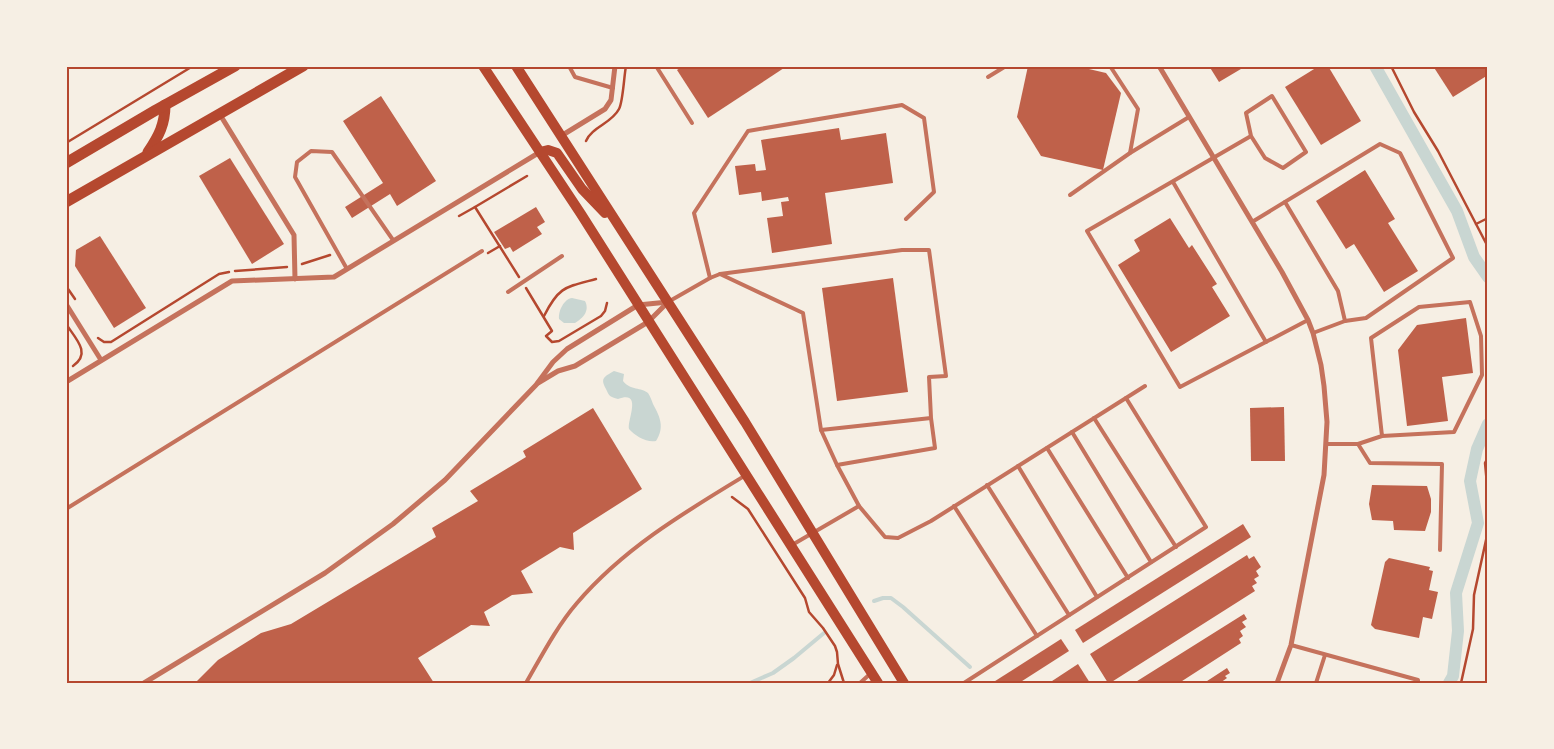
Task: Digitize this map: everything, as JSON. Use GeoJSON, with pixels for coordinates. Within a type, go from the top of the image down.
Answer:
{"type":"FeatureCollection","features":[{"type":"Feature","properties":{"kind":"main road"},"geometry":{"type":"LineString","coordinates":[[66,163],[235,66]]}},
{"type":"Feature","properties":{"kind":"main road"},"geometry":{"type":"LineString","coordinates":[[66,202],[303,66]]}},
{"type":"Feature","properties":{"kind":"main road"},"geometry":{"type":"LineString","coordinates":[[483,66],[792,545],[878,683]]}},
{"type":"Feature","properties":{"kind":"main road"},"geometry":{"type":"LineString","coordinates":[[516,66],[668,302],[813,533],[904,683]]}},
{"type":"Feature","properties":{"kind":"main road"},"geometry":{"type":"LineString","coordinates":[[146,155],[161,132],[164,123],[165,105]]}},
{"type":"Feature","properties":{"kind":"main road"},"geometry":{"type":"LineString","coordinates":[[540,152],[548,150],[557,153],[586,194],[618,226]]}},
{"type":"Feature","properties":{"kind":"street"},"geometry":{"type":"LineString","coordinates":[[561,136],[605,109],[611,100],[615,66]]}},
{"type":"Feature","properties":{"kind":"street"},"geometry":{"type":"LineString","coordinates":[[1159,66],[1308,320],[1313,334],[1324,386],[1327,422],[1324,475],[1291,645],[1278,683]]}},
{"type":"Feature","properties":{"kind":"street"},"geometry":{"type":"LineString","coordinates":[[219,113],[294,235],[296,279]]}},
{"type":"Feature","properties":{"kind":"street"},"geometry":{"type":"LineString","coordinates":[[66,382],[232,281],[334,278],[540,152]]}},
{"type":"Feature","properties":{"kind":"street"},"geometry":{"type":"LineString","coordinates":[[144,683],[325,572],[392,524],[445,480],[536,385],[553,362],[567,349],[638,305],[668,302]]}},
{"type":"Feature","properties":{"kind":"street"},"geometry":{"type":"LineString","coordinates":[[536,385],[558,371],[575,366],[648,322],[668,302]]}},
{"type":"Feature","properties":{"kind":"street"},"geometry":{"type":"LineString","coordinates":[[66,304],[101,360]]}},
{"type":"Feature","properties":{"kind":"lane"},"geometry":{"type":"LineString","coordinates":[[568,66],[575,77],[613,88]]}},
{"type":"Feature","properties":{"kind":"lane"},"geometry":{"type":"LineString","coordinates":[[656,66],[692,124]]}},
{"type":"Feature","properties":{"kind":"lane"},"geometry":{"type":"LineString","coordinates":[[988,78],[1006,66]]}},
{"type":"Feature","properties":{"kind":"lane"},"geometry":{"type":"LineString","coordinates":[[1110,66],[1138,109],[1130,153]]}},
{"type":"Feature","properties":{"kind":"lane"},"geometry":{"type":"LineString","coordinates":[[1272,96],[1306,152],[1282,168],[1266,158],[1251,136],[1246,113],[1272,96]]}},
{"type":"Feature","properties":{"kind":"lane"},"geometry":{"type":"LineString","coordinates":[[710,278],[694,213],[748,131],[902,104],[924,118],[934,192],[906,219]]}},
{"type":"Feature","properties":{"kind":"lane"},"geometry":{"type":"LineString","coordinates":[[1070,195],[1130,153],[1189,117]]}},
{"type":"Feature","properties":{"kind":"lane"},"geometry":{"type":"LineString","coordinates":[[1251,136],[1087,231],[1180,387],[1308,320]]}},
{"type":"Feature","properties":{"kind":"lane"},"geometry":{"type":"LineString","coordinates":[[1252,222],[1380,144],[1400,153],[1453,258],[1366,318],[1345,321],[1313,334]]}},
{"type":"Feature","properties":{"kind":"lane"},"geometry":{"type":"LineString","coordinates":[[347,269],[295,177],[297,162],[311,151],[332,152],[394,240]]}},
{"type":"Feature","properties":{"kind":"lane"},"geometry":{"type":"LineString","coordinates":[[1172,182],[1266,342]]}},
{"type":"Feature","properties":{"kind":"lane"},"geometry":{"type":"LineString","coordinates":[[1285,202],[1338,290],[1345,321]]}},
{"type":"Feature","properties":{"kind":"lane"},"geometry":{"type":"LineString","coordinates":[[668,302],[720,274],[902,250],[929,250],[946,376],[929,377],[935,448],[837,465]]}},
{"type":"Feature","properties":{"kind":"lane"},"geometry":{"type":"LineString","coordinates":[[66,508],[483,253]]}},
{"type":"Feature","properties":{"kind":"lane"},"geometry":{"type":"LineString","coordinates":[[508,292],[562,256]]}},
{"type":"Feature","properties":{"kind":"lane"},"geometry":{"type":"LineString","coordinates":[[720,274],[803,313],[821,430],[859,506],[885,537],[898,538],[931,521],[1144,386]]}},
{"type":"Feature","properties":{"kind":"lane"},"geometry":{"type":"LineString","coordinates":[[1327,444],[1358,444],[1382,436],[1454,432],[1482,375],[1481,336],[1470,302],[1419,308],[1372,338],[1382,436]]}},
{"type":"Feature","properties":{"kind":"lane"},"geometry":{"type":"LineString","coordinates":[[964,683],[1206,527],[1126,398]]}},
{"type":"Feature","properties":{"kind":"lane"},"geometry":{"type":"LineString","coordinates":[[821,430],[931,418]]}},
{"type":"Feature","properties":{"kind":"lane"},"geometry":{"type":"LineString","coordinates":[[1094,418],[1176,546]]}},
{"type":"Feature","properties":{"kind":"lane"},"geometry":{"type":"LineString","coordinates":[[1072,432],[1151,562]]}},
{"type":"Feature","properties":{"kind":"lane"},"geometry":{"type":"LineString","coordinates":[[1358,444],[1370,463],[1442,464],[1440,550]]}},
{"type":"Feature","properties":{"kind":"lane"},"geometry":{"type":"LineString","coordinates":[[1047,448],[1128,578]]}},
{"type":"Feature","properties":{"kind":"lane"},"geometry":{"type":"LineString","coordinates":[[1018,466],[1096,597]]}},
{"type":"Feature","properties":{"kind":"lane"},"geometry":{"type":"LineString","coordinates":[[526,683],[576,604],[614,564],[658,530],[746,474]]}},
{"type":"Feature","properties":{"kind":"lane"},"geometry":{"type":"LineString","coordinates":[[987,485],[1069,615]]}},
{"type":"Feature","properties":{"kind":"lane"},"geometry":{"type":"LineString","coordinates":[[792,545],[859,506]]}},
{"type":"Feature","properties":{"kind":"lane"},"geometry":{"type":"LineString","coordinates":[[954,506],[1037,636]]}},
{"type":"Feature","properties":{"kind":"lane"},"geometry":{"type":"LineString","coordinates":[[1291,645],[1418,680],[1418,683]]}},
{"type":"Feature","properties":{"kind":"lane"},"geometry":{"type":"LineString","coordinates":[[1316,683],[1325,655]]}},
{"type":"Feature","properties":{"kind":"lane"},"geometry":{"type":"LineString","coordinates":[[860,683],[872,672]]}},
{"type":"Feature","properties":{"kind":"path"},"geometry":{"type":"LineString","coordinates":[[66,143],[193,66]]}},
{"type":"Feature","properties":{"kind":"path"},"geometry":{"type":"LineString","coordinates":[[1391,66],[1488,247]]}},
{"type":"Feature","properties":{"kind":"path"},"geometry":{"type":"LineString","coordinates":[[459,216],[475,207]]}},
{"type":"Feature","properties":{"kind":"path"},"geometry":{"type":"LineString","coordinates":[[1475,224],[1488,218]]}},
{"type":"Feature","properties":{"kind":"path"},"geometry":{"type":"LineString","coordinates":[[483,253],[500,246]]}},
{"type":"Feature","properties":{"kind":"path"},"geometry":{"type":"LineString","coordinates":[[94,331],[99,339],[104,342],[110,342],[219,274],[295,265],[326,257],[337,250]]}},
{"type":"Feature","properties":{"kind":"path"},"geometry":{"type":"LineString","coordinates":[[544,316],[559,292],[567,287],[596,279]]}},
{"type":"Feature","properties":{"kind":"path"},"geometry":{"type":"LineString","coordinates":[[66,286],[76,301]]}},
{"type":"Feature","properties":{"kind":"path"},"geometry":{"type":"LineString","coordinates":[[66,324],[82,349],[79,362],[66,370]]}},
{"type":"Feature","properties":{"kind":"path"},"geometry":{"type":"LineString","coordinates":[[1488,457],[1485,462],[1488,495]]}},
{"type":"Feature","properties":{"kind":"path"},"geometry":{"type":"LineString","coordinates":[[732,497],[748,509],[804,598],[809,612],[835,646],[844,683]]}},
{"type":"Feature","properties":{"kind":"path"},"geometry":{"type":"LineString","coordinates":[[1462,683],[1473,629],[1474,595],[1488,531]]}},
{"type":"Feature","properties":{"kind":"path"},"geometry":{"type":"LineString","coordinates":[[828,683],[834,675],[838,664]]}},
{"type":"Feature","properties":{"kind":"shaded area"},"geometry":{"type":"Polygon","coordinates":[[[572,298],[585,301],[587,308],[583,316],[575,323],[564,323],[559,319],[561,309],[566,301],[572,298]]]}},
{"type":"Feature","properties":{"kind":"shaded area"},"geometry":{"type":"Polygon","coordinates":[[[614,371],[624,374],[623,381],[626,384],[649,394],[658,413],[661,427],[656,441],[641,438],[629,429],[632,402],[626,397],[618,399],[610,396],[603,382],[605,376],[614,371]]]}},
{"type":"Feature","properties":{"kind":"building"},"geometry":{"type":"Polygon","coordinates":[[[683,66],[787,66],[708,118],[677,70],[683,66]]]}},
{"type":"Feature","properties":{"kind":"building"},"geometry":{"type":"Polygon","coordinates":[[[1028,66],[1076,66],[1106,73],[1121,93],[1103,170],[1041,156],[1017,117],[1028,66]]]}},
{"type":"Feature","properties":{"kind":"building"},"geometry":{"type":"Polygon","coordinates":[[[1209,66],[1246,66],[1219,82],[1209,66]]]}},
{"type":"Feature","properties":{"kind":"building"},"geometry":{"type":"Polygon","coordinates":[[[1319,66],[1328,66],[1361,121],[1321,145],[1285,87],[1319,66]]]}},
{"type":"Feature","properties":{"kind":"building"},"geometry":{"type":"Polygon","coordinates":[[[1433,66],[1488,66],[1488,75],[1453,97],[1433,66]]]}},
{"type":"Feature","properties":{"kind":"building"},"geometry":{"type":"Polygon","coordinates":[[[381,96],[436,181],[397,206],[390,194],[352,218],[345,207],[383,183],[343,121],[381,96]]]}},
{"type":"Feature","properties":{"kind":"building"},"geometry":{"type":"Polygon","coordinates":[[[839,128],[841,140],[886,133],[893,183],[825,193],[832,244],[772,253],[767,218],[783,216],[781,202],[789,201],[788,197],[762,201],[761,192],[739,195],[735,166],[755,164],[756,171],[766,170],[761,140],[839,128]]]}},
{"type":"Feature","properties":{"kind":"building"},"geometry":{"type":"Polygon","coordinates":[[[230,158],[284,244],[252,264],[199,176],[230,158]]]}},
{"type":"Feature","properties":{"kind":"building"},"geometry":{"type":"Polygon","coordinates":[[[1365,170],[1395,219],[1388,223],[1418,271],[1384,292],[1354,244],[1346,249],[1316,201],[1365,170]]]}},
{"type":"Feature","properties":{"kind":"building"},"geometry":{"type":"Polygon","coordinates":[[[536,207],[545,222],[537,227],[542,234],[513,252],[510,247],[505,249],[494,232],[536,207]]]}},
{"type":"Feature","properties":{"kind":"building"},"geometry":{"type":"Polygon","coordinates":[[[1170,218],[1189,248],[1192,245],[1217,284],[1212,287],[1230,316],[1171,352],[1118,265],[1140,251],[1134,240],[1170,218]]]}},
{"type":"Feature","properties":{"kind":"building"},"geometry":{"type":"Polygon","coordinates":[[[100,236],[146,308],[114,328],[75,266],[76,250],[100,236]]]}},
{"type":"Feature","properties":{"kind":"building"},"geometry":{"type":"Polygon","coordinates":[[[893,278],[908,392],[837,401],[822,288],[893,278]]]}},
{"type":"Feature","properties":{"kind":"building"},"geometry":{"type":"Polygon","coordinates":[[[1466,318],[1473,373],[1442,377],[1448,421],[1407,426],[1398,350],[1417,325],[1466,318]]]}},
{"type":"Feature","properties":{"kind":"building"},"geometry":{"type":"Polygon","coordinates":[[[1284,407],[1285,461],[1251,461],[1250,408],[1284,407]]]}},
{"type":"Feature","properties":{"kind":"building"},"geometry":{"type":"Polygon","coordinates":[[[593,408],[642,489],[573,533],[574,550],[560,547],[521,571],[533,593],[512,595],[484,612],[490,626],[471,625],[418,658],[434,683],[195,683],[218,660],[261,633],[291,624],[436,537],[432,528],[478,501],[470,491],[526,457],[523,451],[593,408]]]}},
{"type":"Feature","properties":{"kind":"building"},"geometry":{"type":"Polygon","coordinates":[[[1372,485],[1427,486],[1431,499],[1431,512],[1425,531],[1394,530],[1393,521],[1372,520],[1369,504],[1372,485]]]}},
{"type":"Feature","properties":{"kind":"building"},"geometry":{"type":"Polygon","coordinates":[[[1243,524],[1251,537],[1083,643],[1075,630],[1243,524]]]}},
{"type":"Feature","properties":{"kind":"building"},"geometry":{"type":"Polygon","coordinates":[[[1247,555],[1249,559],[1254,556],[1261,567],[1256,571],[1259,576],[1254,579],[1257,583],[1252,586],[1255,591],[1108,683],[1090,654],[1247,555]]]}},
{"type":"Feature","properties":{"kind":"building"},"geometry":{"type":"Polygon","coordinates":[[[1389,558],[1430,567],[1429,570],[1433,571],[1429,590],[1438,592],[1432,619],[1423,617],[1419,638],[1375,629],[1371,625],[1385,562],[1389,558]]]}},
{"type":"Feature","properties":{"kind":"building"},"geometry":{"type":"Polygon","coordinates":[[[1244,614],[1247,619],[1242,622],[1246,627],[1240,631],[1243,636],[1239,639],[1241,643],[1179,683],[1134,683],[1244,614]]]}},
{"type":"Feature","properties":{"kind":"building"},"geometry":{"type":"Polygon","coordinates":[[[1061,639],[1069,651],[1019,683],[992,683],[1061,639]]]}},
{"type":"Feature","properties":{"kind":"building"},"geometry":{"type":"Polygon","coordinates":[[[1078,664],[1090,683],[1049,683],[1078,664]]]}},
{"type":"Feature","properties":{"kind":"building"},"geometry":{"type":"Polygon","coordinates":[[[1227,668],[1230,673],[1220,683],[1204,683],[1227,668]]]}},
{"type":"Feature","properties":{"kind":"waterway"},"geometry":{"type":"LineString","coordinates":[[1375,66],[1457,211],[1474,257],[1488,277]]}},
{"type":"Feature","properties":{"kind":"waterway"},"geometry":{"type":"LineString","coordinates":[[1449,683],[1453,676],[1458,631],[1456,593],[1478,523],[1470,481],[1477,449],[1488,424]]}},
{"type":"Feature","properties":{"kind":"waterway"},"geometry":{"type":"LineString","coordinates":[[874,601],[891,598],[970,667]]}},
{"type":"Feature","properties":{"kind":"waterway"},"geometry":{"type":"LineString","coordinates":[[750,683],[773,673],[824,633]]}}]}
